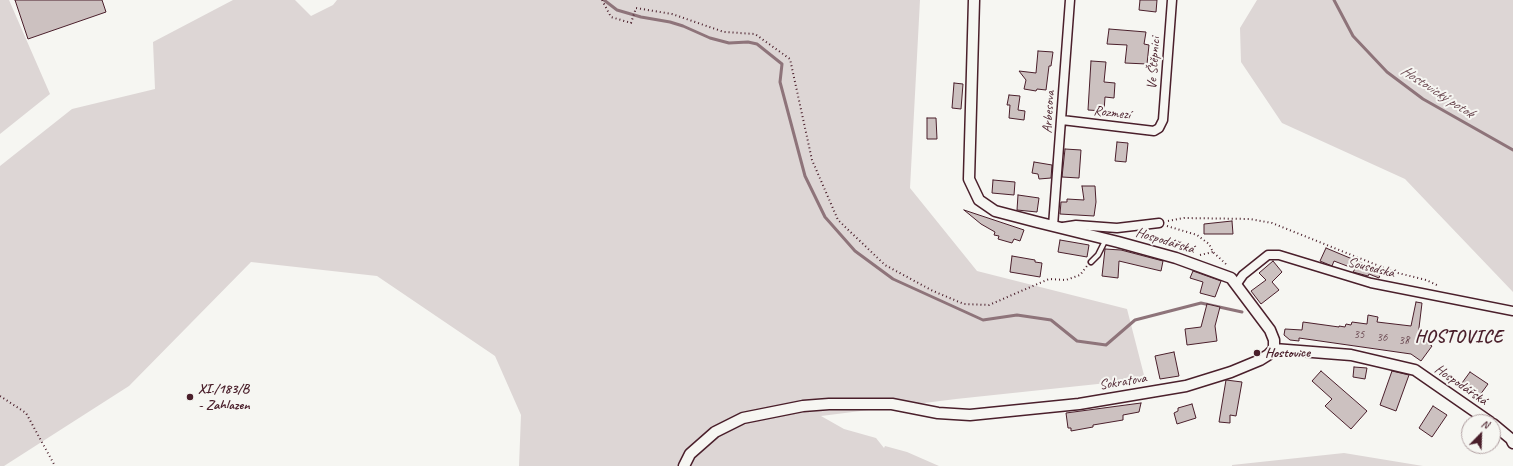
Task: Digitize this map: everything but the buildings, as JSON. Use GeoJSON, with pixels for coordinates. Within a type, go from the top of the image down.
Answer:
{"type":"FeatureCollection","features":[{"type":"Feature","properties":{"kind":"street","name":"Hospodářská"},"geometry":{"type":"LineString","coordinates":[[974,0],[969,179],[979,200],[995,210],[1176,258],[1231,278],[1270,330],[1274,340],[1274,349],[1351,355],[1415,370],[1478,414]]}},
{"type":"Feature","properties":{"kind":"street","name":"Arbesova"},"geometry":{"type":"LineString","coordinates":[[1056,227],[1070,0]]}},
{"type":"Feature","properties":{"kind":"street","name":"Ve Štěpnici"},"geometry":{"type":"LineString","coordinates":[[1159,128],[1163,120],[1172,0]]}},
{"type":"Feature","properties":{"kind":"street","name":"Rozmezí"},"geometry":{"type":"LineString","coordinates":[[1062,120],[1154,131],[1159,128]]}},
{"type":"Feature","properties":{"kind":"street"},"geometry":{"type":"LineString","coordinates":[[1056,227],[1076,225],[1117,228],[1159,223]]}},
{"type":"Feature","properties":{"kind":"street","name":"Sousedská"},"geometry":{"type":"LineString","coordinates":[[1236,285],[1243,275],[1268,255],[1278,255],[1371,283],[1513,311]]}},
{"type":"Feature","properties":{"kind":"street","name":"Sokratova"},"geometry":{"type":"LineString","coordinates":[[684,466],[690,454],[715,432],[743,418],[803,406],[829,404],[892,404],[938,413],[970,415],[1078,404],[1186,386],[1231,372],[1260,360],[1274,349]]}},
{"type":"Feature","properties":{"kind":"street","name":"Hospodářská"},"geometry":{"type":"LineString","coordinates":[[1501,431],[1511,439],[1513,443]]}},
{"type":"Feature","properties":{"kind":"lane"},"geometry":{"type":"LineString","coordinates":[[1091,262],[1098,255],[1106,239]]}},
{"type":"Feature","properties":{"kind":"path"},"geometry":{"type":"LineString","coordinates":[[602,0],[611,17],[631,23],[636,8],[672,14],[724,32],[755,34],[790,59],[812,160],[838,220],[885,265],[933,291],[964,304],[990,305],[1049,280],[1066,280],[1080,275],[1091,262]]}},
{"type":"Feature","properties":{"kind":"path"},"geometry":{"type":"LineString","coordinates":[[1159,223],[1184,218],[1250,219],[1272,223],[1394,272],[1426,280],[1440,287]]}},
{"type":"Feature","properties":{"kind":"path"},"geometry":{"type":"LineString","coordinates":[[1159,223],[1176,230],[1196,235],[1209,244],[1213,252],[1222,262],[1243,275]]}},
{"type":"Feature","properties":{"kind":"path"},"geometry":{"type":"LineString","coordinates":[[0,396],[26,413],[55,466]]}},
{"type":"Feature","properties":{"kind":"shaded area"},"geometry":{"type":"Polygon","coordinates":[[[0,0],[9,0],[50,94],[0,134],[0,0]]]}},
{"type":"Feature","properties":{"kind":"shaded area"},"geometry":{"type":"Polygon","coordinates":[[[233,0],[295,0],[311,16],[333,5],[337,0],[920,0],[910,188],[977,271],[1127,309],[1145,379],[956,399],[821,416],[844,429],[876,438],[884,448],[885,446],[907,452],[939,466],[519,466],[521,415],[495,356],[377,276],[251,262],[129,386],[4,466],[0,466],[0,166],[72,109],[155,89],[153,42],[233,0]]]}},
{"type":"Feature","properties":{"kind":"shaded area"},"geometry":{"type":"Polygon","coordinates":[[[1257,0],[1513,0],[1513,292],[1405,179],[1282,123],[1241,62],[1240,28],[1257,0]]]}},
{"type":"Feature","properties":{"kind":"shaded area"},"geometry":{"type":"Polygon","coordinates":[[[1344,453],[1423,466],[1232,466],[1232,465],[1344,453]]]}},
{"type":"Feature","properties":{"kind":"waterway"},"geometry":{"type":"LineString","coordinates":[[604,0],[617,10],[641,17],[670,22],[710,38],[729,43],[748,42],[757,44],[782,64],[780,82],[805,176],[825,217],[855,251],[893,279],[983,320],[1017,315],[1051,320],[1077,341],[1106,345],[1135,320],[1201,303],[1242,312]]}},
{"type":"Feature","properties":{"kind":"waterway","name":"Hostovický potok"},"geometry":{"type":"LineString","coordinates":[[1334,0],[1353,36],[1387,72],[1423,99],[1513,150]]}},
{"type":"Feature","properties":{"kind":"place","name":"Hostovice"},"geometry":{"type":"Point","coordinates":[1257,353]}},
{"type":"Feature","properties":{"kind":"place","name":"XI./183/B - Zahlazen"},"geometry":{"type":"Point","coordinates":[190,397]}},
{"type":"Feature","properties":{"kind":"district","name":"HOSTOVICE"},"geometry":{"type":"Point","coordinates":[1459,337]}}]}
